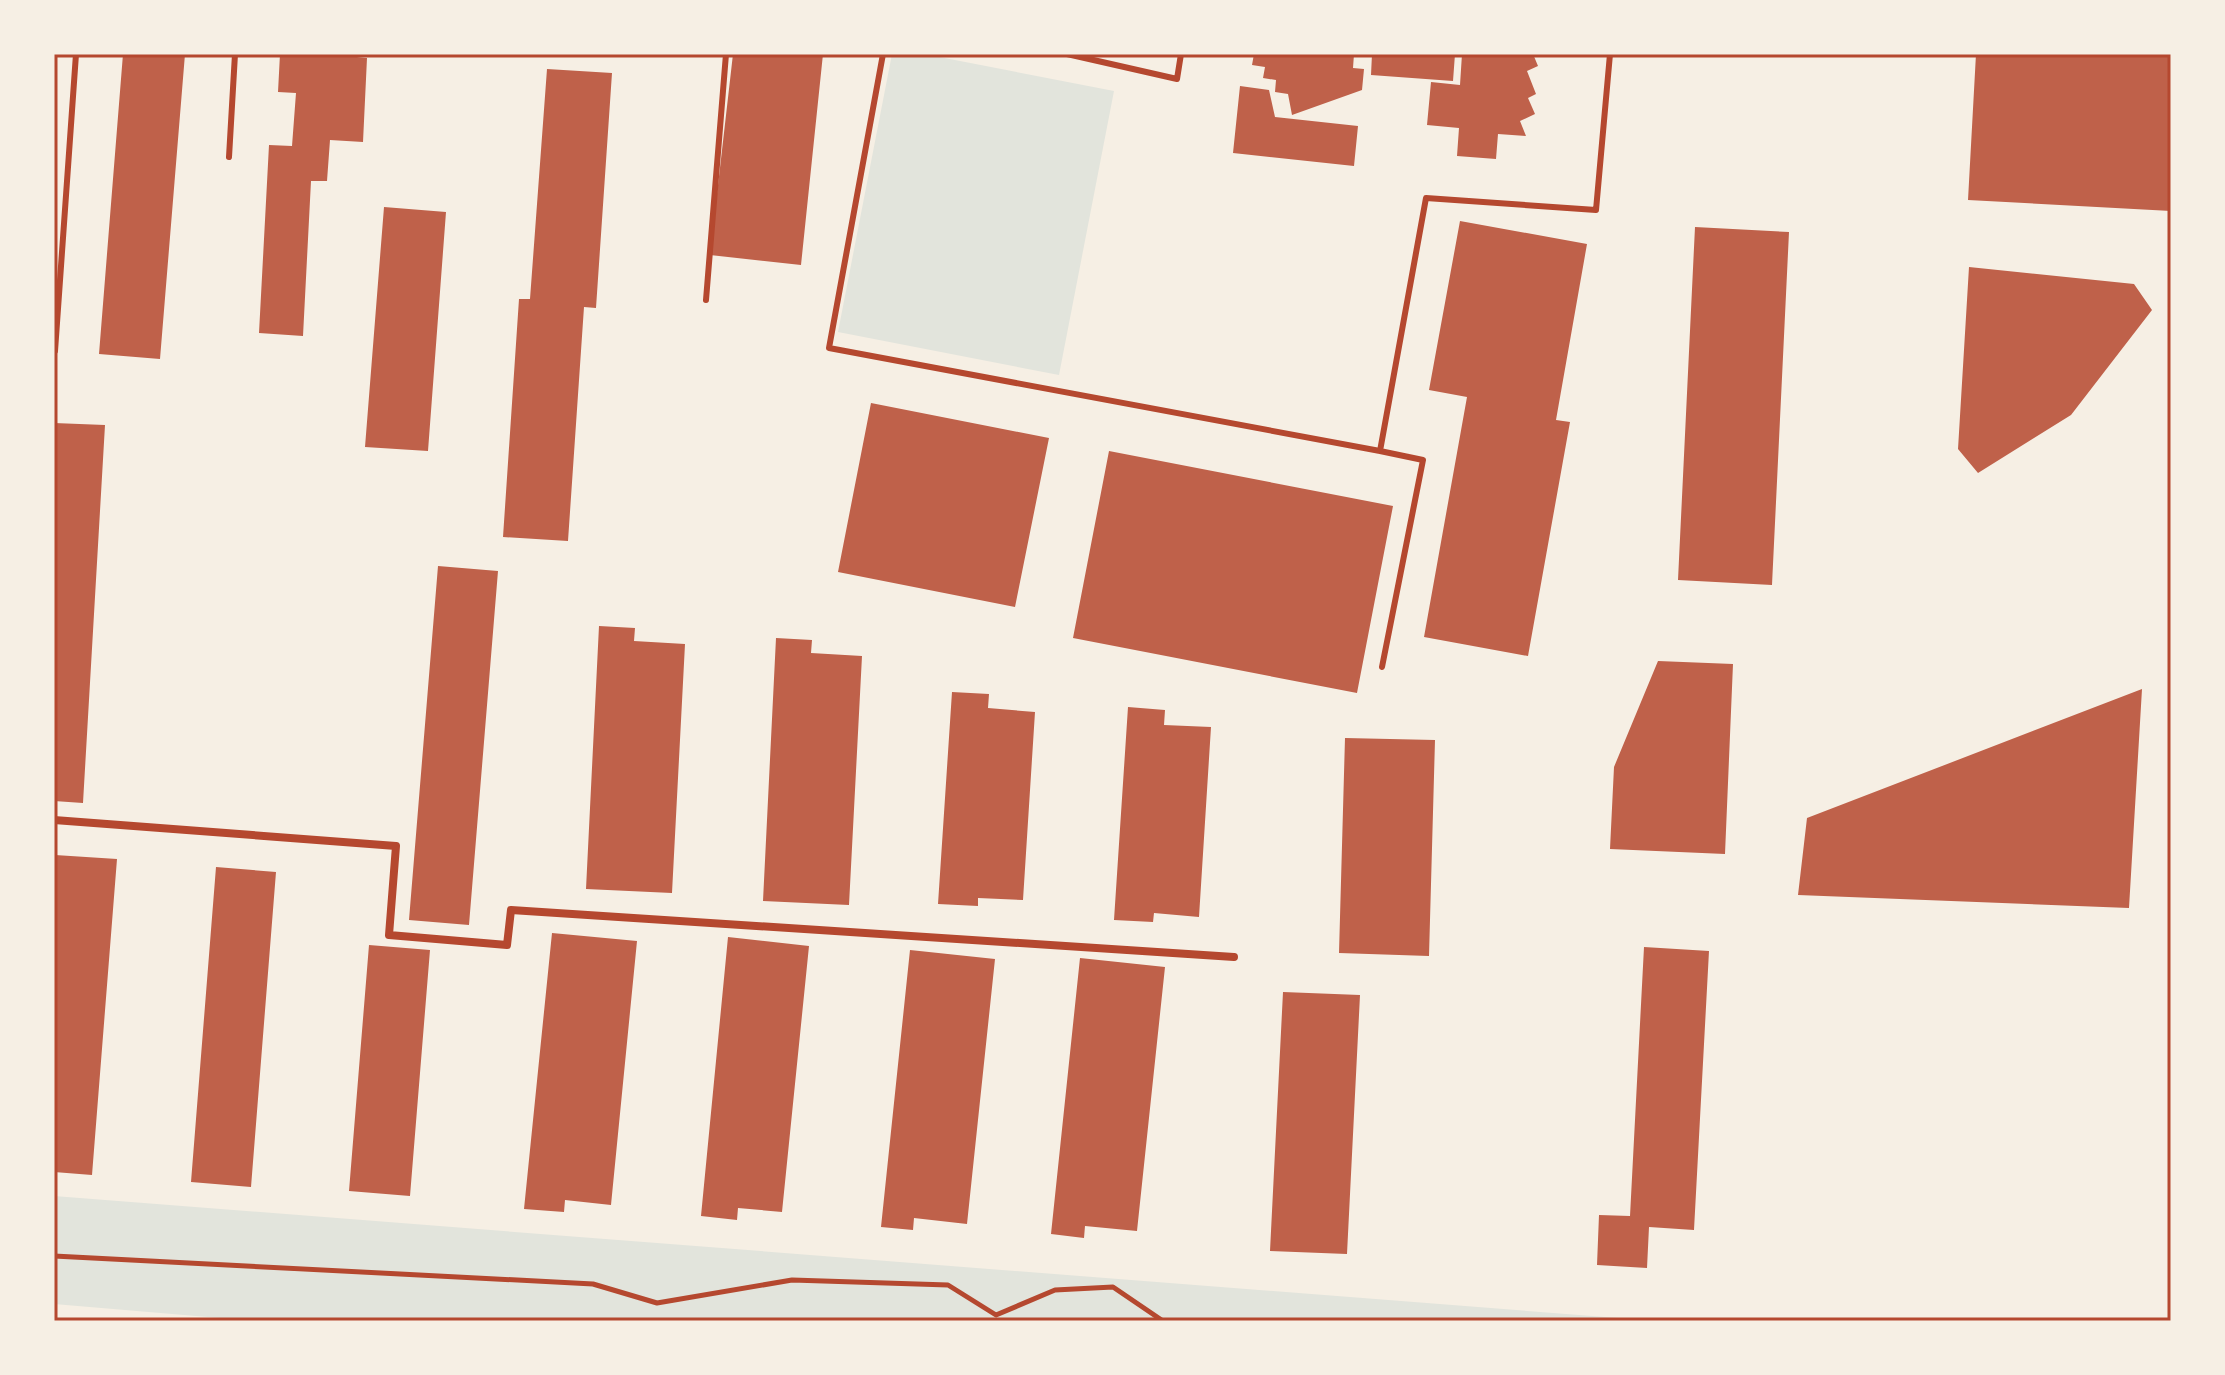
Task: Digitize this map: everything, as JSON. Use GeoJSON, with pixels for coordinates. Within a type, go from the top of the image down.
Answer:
{"type":"FeatureCollection","features":[{"type":"Feature","properties":{"kind":"street"},"geometry":{"type":"LineString","coordinates":[[54,820],[396,846],[389,935],[507,945],[511,910],[1234,957]]}},
{"type":"Feature","properties":{"kind":"lane"},"geometry":{"type":"LineString","coordinates":[[55,351],[76,54]]}},
{"type":"Feature","properties":{"kind":"lane"},"geometry":{"type":"LineString","coordinates":[[229,157],[235,54]]}},
{"type":"Feature","properties":{"kind":"lane"},"geometry":{"type":"LineString","coordinates":[[706,300],[726,54]]}},
{"type":"Feature","properties":{"kind":"lane"},"geometry":{"type":"LineString","coordinates":[[883,54],[829,348],[1423,460],[1382,667]]}},
{"type":"Feature","properties":{"kind":"lane"},"geometry":{"type":"LineString","coordinates":[[1067,54],[1177,79],[1181,54]]}},
{"type":"Feature","properties":{"kind":"lane"},"geometry":{"type":"LineString","coordinates":[[1380,451],[1426,198],[1596,210],[1610,54]]}},
{"type":"Feature","properties":{"kind":"path"},"geometry":{"type":"LineString","coordinates":[[54,1256],[593,1284],[657,1303],[792,1280],[948,1285],[996,1315],[1055,1290],[1113,1287],[1163,1321]]}},
{"type":"Feature","properties":{"kind":"shaded area"},"geometry":{"type":"Polygon","coordinates":[[[892,54],[924,54],[1114,91],[1059,375],[838,332],[892,54]]]}},
{"type":"Feature","properties":{"kind":"shaded area"},"geometry":{"type":"Polygon","coordinates":[[[54,1196],[1657,1321],[255,1321],[54,1304],[54,1196]]]}},
{"type":"Feature","properties":{"kind":"building"},"geometry":{"type":"Polygon","coordinates":[[[123,54],[185,54],[160,359],[99,354],[123,54]]]}},
{"type":"Feature","properties":{"kind":"building"},"geometry":{"type":"Polygon","coordinates":[[[280,54],[367,58],[363,142],[330,140],[327,181],[311,181],[303,336],[259,333],[269,145],[292,146],[296,93],[278,92],[280,54]]]}},
{"type":"Feature","properties":{"kind":"building"},"geometry":{"type":"Polygon","coordinates":[[[733,54],[823,54],[801,265],[710,255],[733,54]]]}},
{"type":"Feature","properties":{"kind":"building"},"geometry":{"type":"Polygon","coordinates":[[[1254,54],[1354,54],[1353,68],[1364,69],[1362,90],[1292,115],[1288,94],[1275,92],[1276,80],[1263,78],[1265,67],[1252,65],[1254,54]]]}},
{"type":"Feature","properties":{"kind":"building"},"geometry":{"type":"Polygon","coordinates":[[[1372,54],[1455,54],[1453,81],[1371,75],[1372,54]]]}},
{"type":"Feature","properties":{"kind":"building"},"geometry":{"type":"Polygon","coordinates":[[[1462,54],[1533,54],[1538,66],[1527,71],[1536,94],[1528,98],[1535,114],[1520,121],[1526,136],[1498,134],[1496,159],[1457,156],[1459,128],[1427,125],[1431,82],[1460,85],[1462,54]]]}},
{"type":"Feature","properties":{"kind":"building"},"geometry":{"type":"Polygon","coordinates":[[[1976,54],[2171,54],[2171,211],[1968,200],[1976,54]]]}},
{"type":"Feature","properties":{"kind":"building"},"geometry":{"type":"Polygon","coordinates":[[[547,69],[612,73],[596,308],[584,307],[568,541],[503,537],[519,299],[530,299],[547,69]]]}},
{"type":"Feature","properties":{"kind":"building"},"geometry":{"type":"Polygon","coordinates":[[[1240,86],[1269,90],[1275,117],[1358,126],[1354,166],[1233,153],[1240,86]]]}},
{"type":"Feature","properties":{"kind":"building"},"geometry":{"type":"Polygon","coordinates":[[[384,207],[446,212],[428,451],[365,447],[384,207]]]}},
{"type":"Feature","properties":{"kind":"building"},"geometry":{"type":"Polygon","coordinates":[[[1460,221],[1587,244],[1556,420],[1570,422],[1528,656],[1424,637],[1467,397],[1429,390],[1460,221]]]}},
{"type":"Feature","properties":{"kind":"building"},"geometry":{"type":"Polygon","coordinates":[[[1695,227],[1789,232],[1772,585],[1678,580],[1695,227]]]}},
{"type":"Feature","properties":{"kind":"building"},"geometry":{"type":"Polygon","coordinates":[[[1969,267],[2134,284],[2152,310],[2071,415],[1978,473],[1958,449],[1969,267]]]}},
{"type":"Feature","properties":{"kind":"building"},"geometry":{"type":"Polygon","coordinates":[[[871,403],[1049,438],[1015,607],[838,572],[871,403]]]}},
{"type":"Feature","properties":{"kind":"building"},"geometry":{"type":"Polygon","coordinates":[[[54,423],[105,425],[83,803],[54,801],[54,423]]]}},
{"type":"Feature","properties":{"kind":"building"},"geometry":{"type":"Polygon","coordinates":[[[1109,451],[1393,506],[1357,693],[1073,638],[1109,451]]]}},
{"type":"Feature","properties":{"kind":"building"},"geometry":{"type":"Polygon","coordinates":[[[438,566],[498,571],[469,925],[409,920],[438,566]]]}},
{"type":"Feature","properties":{"kind":"building"},"geometry":{"type":"Polygon","coordinates":[[[599,626],[635,628],[634,641],[685,644],[672,893],[586,889],[599,626]]]}},
{"type":"Feature","properties":{"kind":"building"},"geometry":{"type":"Polygon","coordinates":[[[776,638],[812,640],[811,653],[862,656],[849,905],[763,901],[776,638]]]}},
{"type":"Feature","properties":{"kind":"building"},"geometry":{"type":"Polygon","coordinates":[[[1658,661],[1733,664],[1725,854],[1610,849],[1614,767],[1658,661]]]}},
{"type":"Feature","properties":{"kind":"building"},"geometry":{"type":"Polygon","coordinates":[[[2142,689],[2129,908],[1798,895],[1807,818],[2142,689]]]}},
{"type":"Feature","properties":{"kind":"building"},"geometry":{"type":"Polygon","coordinates":[[[952,692],[989,694],[988,708],[1035,712],[1023,900],[978,898],[978,906],[938,904],[952,692]]]}},
{"type":"Feature","properties":{"kind":"building"},"geometry":{"type":"Polygon","coordinates":[[[1128,707],[1165,710],[1164,725],[1211,727],[1199,917],[1154,913],[1153,922],[1114,920],[1128,707]]]}},
{"type":"Feature","properties":{"kind":"building"},"geometry":{"type":"Polygon","coordinates":[[[1345,738],[1435,740],[1429,956],[1339,953],[1345,738]]]}},
{"type":"Feature","properties":{"kind":"building"},"geometry":{"type":"Polygon","coordinates":[[[55,855],[117,859],[92,1175],[54,1172],[55,855]]]}},
{"type":"Feature","properties":{"kind":"building"},"geometry":{"type":"Polygon","coordinates":[[[216,867],[276,872],[251,1187],[191,1182],[216,867]]]}},
{"type":"Feature","properties":{"kind":"building"},"geometry":{"type":"Polygon","coordinates":[[[552,933],[637,941],[611,1205],[565,1200],[564,1212],[524,1209],[552,933]]]}},
{"type":"Feature","properties":{"kind":"building"},"geometry":{"type":"Polygon","coordinates":[[[728,937],[809,946],[782,1212],[738,1208],[737,1220],[701,1216],[728,937]]]}},
{"type":"Feature","properties":{"kind":"building"},"geometry":{"type":"Polygon","coordinates":[[[369,945],[430,950],[410,1196],[349,1191],[369,945]]]}},
{"type":"Feature","properties":{"kind":"building"},"geometry":{"type":"Polygon","coordinates":[[[1644,947],[1709,951],[1694,1230],[1649,1227],[1647,1268],[1597,1265],[1599,1215],[1630,1216],[1644,947]]]}},
{"type":"Feature","properties":{"kind":"building"},"geometry":{"type":"Polygon","coordinates":[[[910,950],[995,959],[967,1224],[914,1218],[913,1230],[881,1227],[910,950]]]}},
{"type":"Feature","properties":{"kind":"building"},"geometry":{"type":"Polygon","coordinates":[[[1080,958],[1165,967],[1137,1231],[1085,1226],[1084,1238],[1051,1234],[1080,958]]]}},
{"type":"Feature","properties":{"kind":"building"},"geometry":{"type":"Polygon","coordinates":[[[1283,992],[1360,995],[1347,1254],[1270,1251],[1283,992]]]}}]}
